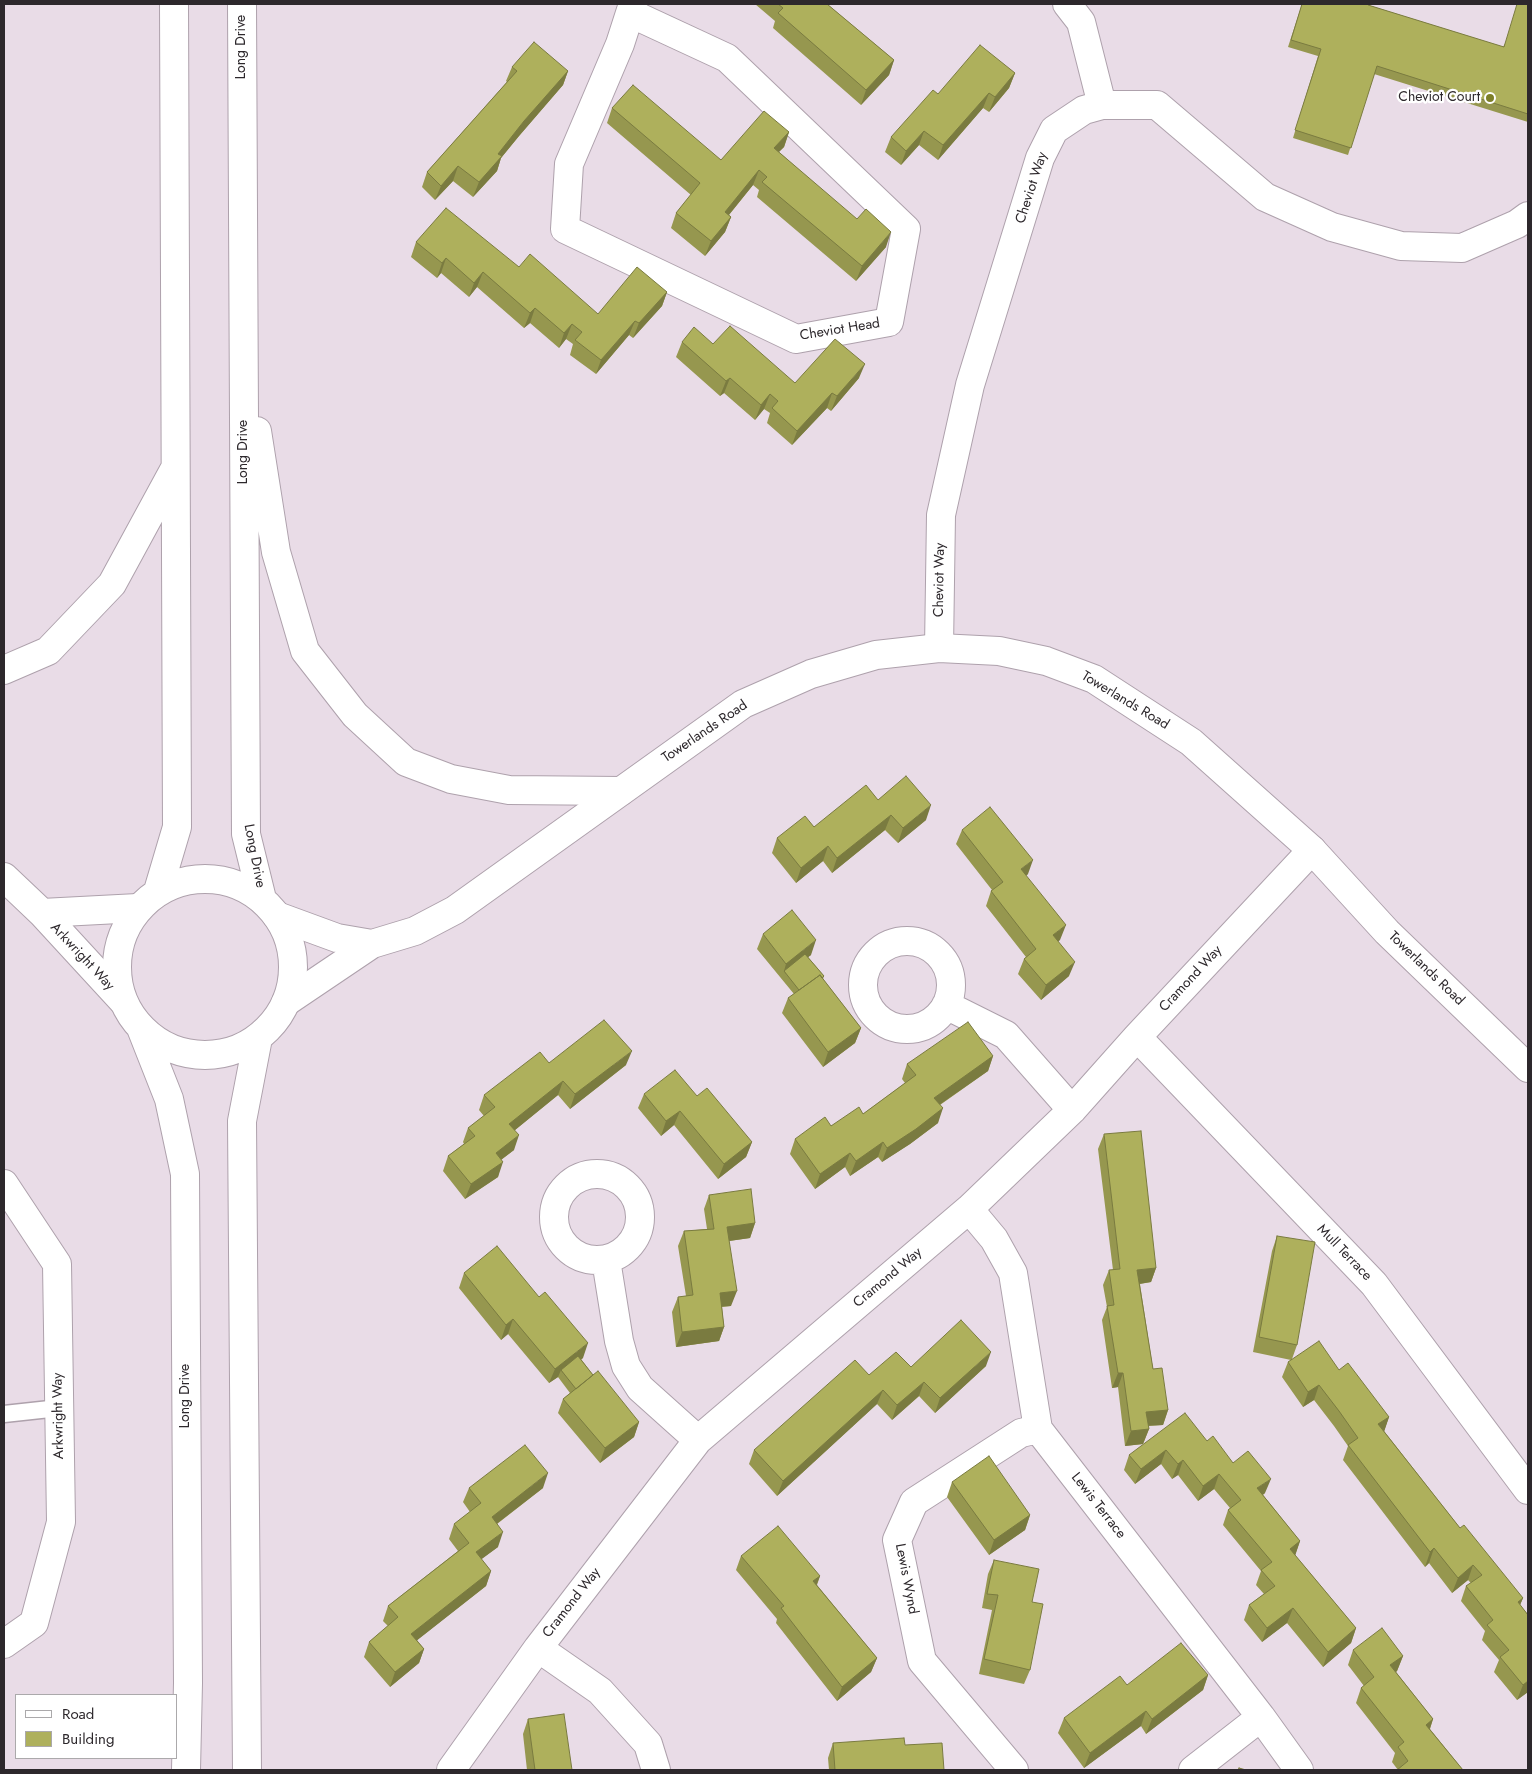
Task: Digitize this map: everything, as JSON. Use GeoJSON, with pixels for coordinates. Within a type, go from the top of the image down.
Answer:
{"type":"FeatureCollection","features":[{"type":"Feature","properties":{"kind":"street"},"geometry":{"type":"LineString","coordinates":[[148,900],[178,882],[200,878],[222,880],[243,887],[270,907],[290,943],[293,972],[286,1002],[274,1022],[258,1038],[235,1050],[210,1055],[185,1053],[161,1044],[141,1028],[122,1001],[116,977],[117,952],[124,929],[148,900],[177,827],[174,4]]}},
{"type":"Feature","properties":{"kind":"street","name":"Long Drive"},"geometry":{"type":"LineString","coordinates":[[242,4],[246,834],[270,907]]}},
{"type":"Feature","properties":{"kind":"street"},"geometry":{"type":"LineString","coordinates":[[1067,4],[1081,22],[1102,105]]}},
{"type":"Feature","properties":{"kind":"street","name":"Cheviot Head"},"geometry":{"type":"LineString","coordinates":[[632,8],[727,58],[906,229],[889,322],[796,339],[565,229],[569,164],[620,44],[632,8]]}},
{"type":"Feature","properties":{"kind":"street","name":"Cheviot Way"},"geometry":{"type":"LineString","coordinates":[[939,648],[941,515],[970,385],[1040,158],[1054,130],[1084,110],[1102,105],[1157,105],[1265,197],[1332,227],[1401,246],[1462,248],[1517,224],[1528,216]]}},
{"type":"Feature","properties":{"kind":"street"},"geometry":{"type":"LineString","coordinates":[[243,341],[276,552],[305,650],[355,715],[406,762],[451,779],[509,790],[621,790]]}},
{"type":"Feature","properties":{"kind":"street"},"geometry":{"type":"LineString","coordinates":[[4,670],[48,651],[112,584],[176,467]]}},
{"type":"Feature","properties":{"kind":"street","name":"Towerlands Road"},"geometry":{"type":"LineString","coordinates":[[286,1002],[372,944],[415,931],[454,910],[743,704],[811,674],[876,655],[939,648],[998,651],[1046,661],[1094,679],[1191,742],[1312,850],[1387,932],[1528,1068]]}},
{"type":"Feature","properties":{"kind":"street","name":"Cramond Way"},"geometry":{"type":"LineString","coordinates":[[451,1770],[538,1648],[698,1440],[969,1209],[1072,1110],[1137,1036],[1312,850]]}},
{"type":"Feature","properties":{"kind":"street","name":"Arkwright Way"},"geometry":{"type":"LineString","coordinates":[[4,877],[42,913],[122,1001]]}},
{"type":"Feature","properties":{"kind":"street","name":"Arkwright Way"},"geometry":{"type":"LineString","coordinates":[[42,913],[148,900]]}},
{"type":"Feature","properties":{"kind":"street","name":"Towerlands Road"},"geometry":{"type":"LineString","coordinates":[[270,907],[337,938],[372,944]]}},
{"type":"Feature","properties":{"kind":"street"},"geometry":{"type":"LineString","coordinates":[[946,1005],[1006,1035],[1072,1110]]}},
{"type":"Feature","properties":{"kind":"street","name":"Long Drive"},"geometry":{"type":"LineString","coordinates":[[141,1028],[169,1099],[185,1174],[188,1683],[186,1770]]}},
{"type":"Feature","properties":{"kind":"street","name":"Mull Terrace"},"geometry":{"type":"LineString","coordinates":[[1137,1036],[1374,1284],[1528,1490]]}},
{"type":"Feature","properties":{"kind":"street"},"geometry":{"type":"LineString","coordinates":[[247,1770],[242,1121],[258,1038]]}},
{"type":"Feature","properties":{"kind":"street","name":"Arkwright Way"},"geometry":{"type":"LineString","coordinates":[[4,1184],[57,1264],[61,1522],[34,1623],[4,1644]]}},
{"type":"Feature","properties":{"kind":"street","name":"Lewis Terrace"},"geometry":{"type":"LineString","coordinates":[[969,1209],[994,1239],[1013,1273],[1038,1429],[1261,1717],[1299,1770]]}},
{"type":"Feature","properties":{"kind":"street"},"geometry":{"type":"LineString","coordinates":[[606,1260],[619,1341],[626,1366],[640,1388],[698,1440]]}},
{"type":"Feature","properties":{"kind":"street","name":"Lewis Wynd"},"geometry":{"type":"LineString","coordinates":[[1014,1770],[922,1660],[896,1540],[914,1502],[984,1455],[1021,1433],[1038,1429]]}},
{"type":"Feature","properties":{"kind":"street"},"geometry":{"type":"LineString","coordinates":[[538,1648],[600,1691],[648,1744],[656,1770]]}},
{"type":"Feature","properties":{"kind":"street"},"geometry":{"type":"LineString","coordinates":[[1193,1770],[1261,1717]]}},
{"type":"Feature","properties":{"kind":"lane"},"geometry":{"type":"LineString","coordinates":[[4,1414],[59,1408]]}},
{"type":"Feature","properties":{"kind":"building"},"geometry":{"type":"Polygon","coordinates":[[[778,4],[827,4],[894,60],[866,90],[778,13],[783,8],[778,4]]]}},
{"type":"Feature","properties":{"kind":"building","name":"Cheviot Court"},"geometry":{"type":"Polygon","coordinates":[[[1302,4],[1368,4],[1504,47],[1517,4],[1528,4],[1528,114],[1377,66],[1351,148],[1295,130],[1321,49],[1291,40],[1302,4]]]}},
{"type":"Feature","properties":{"kind":"building"},"geometry":{"type":"Polygon","coordinates":[[[534,42],[568,71],[524,121],[498,154],[502,156],[479,182],[458,166],[441,186],[427,172],[517,71],[512,67],[534,42]]]}},
{"type":"Feature","properties":{"kind":"building"},"geometry":{"type":"Polygon","coordinates":[[[980,45],[1015,73],[995,97],[989,93],[943,145],[924,131],[906,151],[891,137],[933,90],[938,94],[980,45]]]}},
{"type":"Feature","properties":{"kind":"building"},"geometry":{"type":"Polygon","coordinates":[[[633,85],[721,160],[764,111],[789,132],[774,148],[857,219],[866,209],[891,232],[862,266],[762,182],[767,177],[759,170],[725,212],[731,217],[711,241],[676,213],[700,183],[612,108],[633,85]]]}},
{"type":"Feature","properties":{"kind":"building"},"geometry":{"type":"Polygon","coordinates":[[[446,208],[519,267],[530,254],[598,314],[637,267],[667,292],[639,323],[635,321],[601,360],[575,340],[582,332],[572,324],[564,333],[535,308],[530,313],[483,272],[474,283],[446,258],[442,263],[416,242],[446,208]]]}},
{"type":"Feature","properties":{"kind":"building"},"geometry":{"type":"Polygon","coordinates":[[[730,326],[795,383],[835,339],[865,364],[837,396],[832,393],[797,431],[772,408],[778,401],[770,394],[761,405],[730,378],[726,381],[682,342],[694,327],[713,344],[730,326]]]}},
{"type":"Feature","properties":{"kind":"building"},"geometry":{"type":"Polygon","coordinates":[[[906,776],[931,805],[903,828],[891,815],[837,858],[828,846],[801,868],[777,838],[805,816],[814,827],[866,785],[878,800],[906,776]]]}},
{"type":"Feature","properties":{"kind":"building"},"geometry":{"type":"Polygon","coordinates":[[[990,807],[1033,860],[1021,869],[1066,925],[1053,935],[1075,962],[1046,985],[1024,959],[1036,949],[991,891],[1003,882],[962,830],[990,807]]]}},
{"type":"Feature","properties":{"kind":"building"},"geometry":{"type":"Polygon","coordinates":[[[792,910],[816,940],[786,964],[763,934],[792,910]]]}},
{"type":"Feature","properties":{"kind":"building"},"geometry":{"type":"Polygon","coordinates":[[[805,954],[824,976],[822,978],[820,975],[799,990],[784,971],[805,954]]]}},
{"type":"Feature","properties":{"kind":"building"},"geometry":{"type":"Polygon","coordinates":[[[820,975],[861,1028],[828,1052],[788,998],[820,975]]]}},
{"type":"Feature","properties":{"kind":"building"},"geometry":{"type":"Polygon","coordinates":[[[604,1020],[632,1051],[575,1094],[563,1081],[509,1124],[519,1135],[496,1153],[503,1162],[471,1184],[448,1156],[475,1136],[468,1128],[495,1107],[484,1095],[540,1052],[549,1063],[604,1020]]]}},
{"type":"Feature","properties":{"kind":"building"},"geometry":{"type":"Polygon","coordinates":[[[968,1022],[993,1056],[934,1098],[943,1108],[887,1148],[883,1142],[856,1161],[850,1153],[820,1174],[795,1139],[825,1117],[831,1126],[859,1107],[863,1114],[916,1075],[907,1064],[968,1022]]]}},
{"type":"Feature","properties":{"kind":"building"},"geometry":{"type":"Polygon","coordinates":[[[675,1070],[697,1096],[707,1088],[752,1142],[724,1164],[680,1111],[666,1121],[644,1094],[675,1070]]]}},
{"type":"Feature","properties":{"kind":"building"},"geometry":{"type":"Polygon","coordinates":[[[1141,1131],[1156,1268],[1137,1270],[1153,1369],[1162,1368],[1168,1410],[1146,1412],[1149,1429],[1131,1431],[1123,1373],[1118,1373],[1107,1306],[1114,1305],[1109,1270],[1120,1269],[1104,1134],[1141,1131]]]}},
{"type":"Feature","properties":{"kind":"building"},"geometry":{"type":"Polygon","coordinates":[[[751,1189],[755,1223],[727,1227],[737,1291],[720,1293],[724,1327],[682,1332],[678,1297],[693,1295],[684,1231],[714,1229],[709,1195],[751,1189]]]}},
{"type":"Feature","properties":{"kind":"building"},"geometry":{"type":"Polygon","coordinates":[[[1277,1236],[1315,1242],[1297,1345],[1259,1337],[1277,1236]]]}},
{"type":"Feature","properties":{"kind":"building"},"geometry":{"type":"Polygon","coordinates":[[[497,1246],[539,1297],[545,1292],[588,1343],[555,1369],[513,1319],[506,1325],[464,1273],[497,1246]]]}},
{"type":"Feature","properties":{"kind":"building"},"geometry":{"type":"Polygon","coordinates":[[[961,1320],[991,1352],[940,1398],[924,1382],[897,1405],[883,1390],[783,1481],[754,1450],[855,1360],[869,1375],[896,1352],[911,1367],[961,1320]]]}},
{"type":"Feature","properties":{"kind":"building"},"geometry":{"type":"Polygon","coordinates":[[[1319,1341],[1339,1370],[1348,1363],[1389,1417],[1378,1424],[1460,1528],[1464,1525],[1523,1598],[1518,1602],[1528,1615],[1528,1681],[1523,1685],[1500,1657],[1509,1650],[1487,1625],[1493,1620],[1466,1586],[1482,1575],[1473,1565],[1458,1578],[1434,1548],[1430,1552],[1348,1445],[1358,1438],[1339,1411],[1319,1385],[1308,1392],[1288,1362],[1319,1341]]]}},
{"type":"Feature","properties":{"kind":"building"},"geometry":{"type":"Polygon","coordinates":[[[578,1356],[593,1375],[576,1389],[561,1370],[578,1356]]]}},
{"type":"Feature","properties":{"kind":"building"},"geometry":{"type":"Polygon","coordinates":[[[598,1371],[639,1422],[605,1448],[563,1399],[598,1371]]]}},
{"type":"Feature","properties":{"kind":"building"},"geometry":{"type":"Polygon","coordinates":[[[1185,1413],[1207,1441],[1213,1436],[1233,1463],[1248,1451],[1271,1479],[1257,1488],[1300,1541],[1290,1549],[1356,1628],[1328,1652],[1293,1608],[1267,1628],[1249,1605],[1275,1586],[1261,1570],[1272,1562],[1228,1510],[1241,1500],[1219,1474],[1203,1486],[1183,1460],[1178,1464],[1166,1450],[1141,1469],[1129,1455],[1185,1413]]]}},
{"type":"Feature","properties":{"kind":"building"},"geometry":{"type":"Polygon","coordinates":[[[525,1445],[548,1473],[492,1517],[503,1532],[476,1552],[491,1571],[411,1634],[424,1649],[395,1672],[369,1642],[398,1617],[388,1606],[469,1543],[454,1524],[481,1503],[469,1488],[525,1445]]]}},
{"type":"Feature","properties":{"kind":"building"},"geometry":{"type":"Polygon","coordinates":[[[989,1456],[1030,1515],[994,1540],[952,1482],[989,1456]]]}},
{"type":"Feature","properties":{"kind":"building"},"geometry":{"type":"Polygon","coordinates":[[[778,1526],[820,1576],[813,1581],[877,1658],[842,1687],[781,1608],[784,1606],[741,1556],[778,1526]]]}},
{"type":"Feature","properties":{"kind":"building"},"geometry":{"type":"Polygon","coordinates":[[[994,1560],[1039,1569],[1032,1602],[1043,1604],[1030,1670],[984,1659],[998,1595],[987,1594],[994,1560]]]}},
{"type":"Feature","properties":{"kind":"building"},"geometry":{"type":"Polygon","coordinates":[[[1382,1628],[1403,1656],[1390,1665],[1433,1719],[1426,1725],[1463,1770],[1397,1770],[1408,1761],[1398,1747],[1404,1742],[1361,1688],[1374,1677],[1353,1650],[1382,1628]]]}},
{"type":"Feature","properties":{"kind":"building"},"geometry":{"type":"Polygon","coordinates":[[[1181,1643],[1208,1675],[1152,1719],[1146,1711],[1090,1753],[1064,1718],[1120,1676],[1127,1685],[1181,1643]]]}},
{"type":"Feature","properties":{"kind":"building"},"geometry":{"type":"Polygon","coordinates":[[[564,1714],[572,1770],[535,1770],[528,1719],[564,1714]]]}},
{"type":"Feature","properties":{"kind":"building"},"geometry":{"type":"Polygon","coordinates":[[[904,1738],[905,1745],[942,1743],[944,1770],[835,1770],[833,1743],[904,1738]]]}},
{"type":"Feature","properties":{"kind":"place","name":"Cheviot Court"},"geometry":{"type":"Point","coordinates":[1490,98]}}]}
